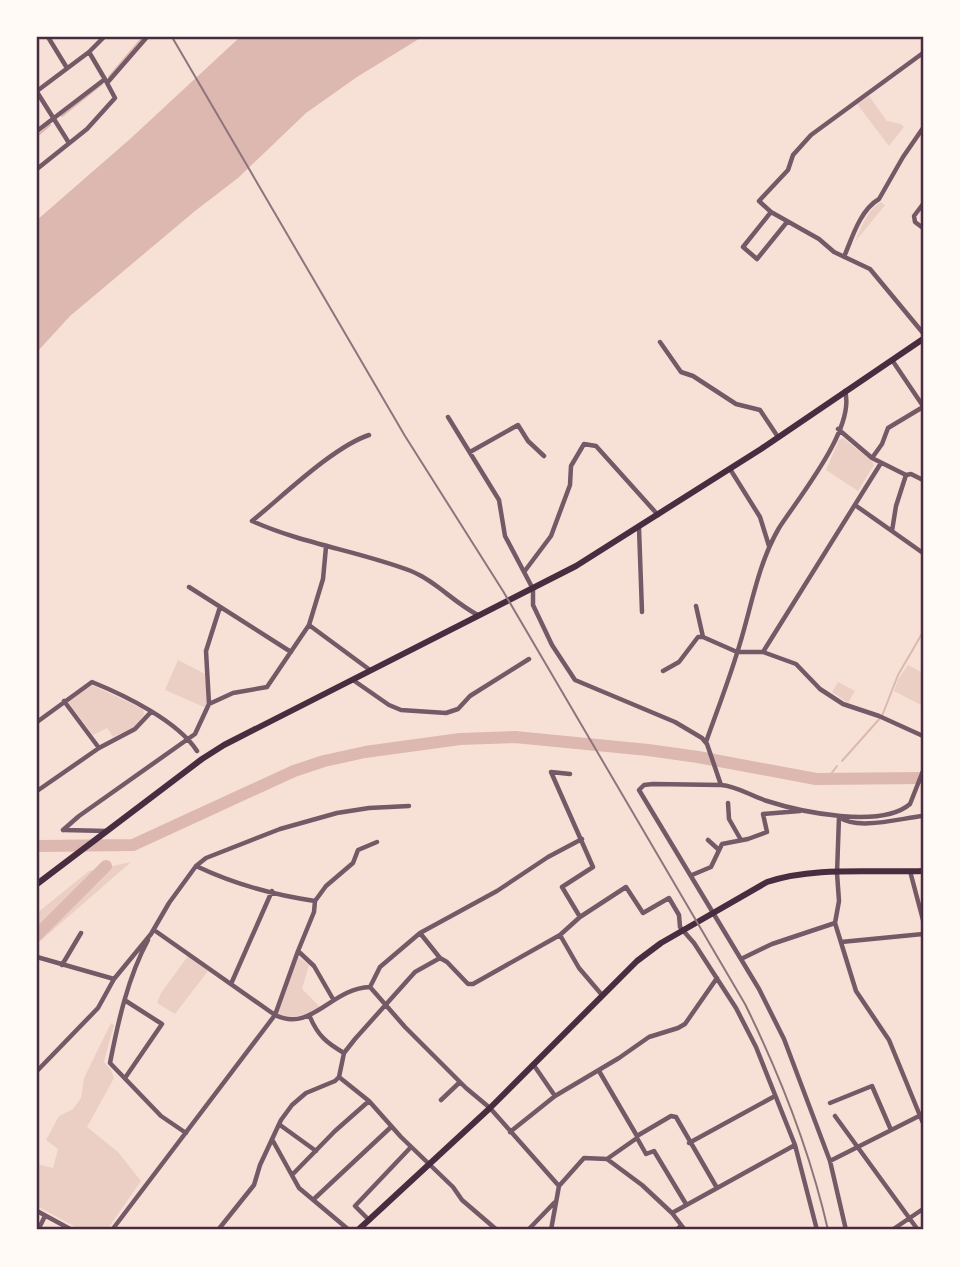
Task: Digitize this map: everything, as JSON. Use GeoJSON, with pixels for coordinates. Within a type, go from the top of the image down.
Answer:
{"type":"FeatureCollection","features":[{"type":"Feature","properties":{"kind":"main road"},"geometry":{"type":"LineString","coordinates":[[37,884],[224,745],[576,566],[730,469],[923,339]]}},
{"type":"Feature","properties":{"kind":"main road"},"geometry":{"type":"LineString","coordinates":[[358,1230],[490,1108],[645,955],[767,882],[784,876],[923,871]]}},
{"type":"Feature","properties":{"kind":"street"},"geometry":{"type":"LineString","coordinates":[[48,37],[68,68]]}},
{"type":"Feature","properties":{"kind":"street"},"geometry":{"type":"LineString","coordinates":[[69,143],[37,92],[89,52],[97,39],[104,37]]}},
{"type":"Feature","properties":{"kind":"street"},"geometry":{"type":"LineString","coordinates":[[37,131],[106,81],[147,37]]}},
{"type":"Feature","properties":{"kind":"street"},"geometry":{"type":"LineString","coordinates":[[37,169],[87,129],[115,98],[89,52]]}},
{"type":"Feature","properties":{"kind":"street"},"geometry":{"type":"LineString","coordinates":[[923,53],[803,143],[793,155],[788,170],[759,201],[771,212],[813,235],[844,257],[870,269],[923,333]]}},
{"type":"Feature","properties":{"kind":"street"},"geometry":{"type":"LineString","coordinates":[[844,257],[857,226],[873,202],[879,199],[923,128]]}},
{"type":"Feature","properties":{"kind":"street"},"geometry":{"type":"LineString","coordinates":[[923,204],[914,216],[915,222],[923,228]]}},
{"type":"Feature","properties":{"kind":"street"},"geometry":{"type":"LineString","coordinates":[[771,212],[743,247],[757,259],[787,222]]}},
{"type":"Feature","properties":{"kind":"street"},"geometry":{"type":"LineString","coordinates":[[660,342],[681,372],[693,376],[736,404],[760,410],[778,437]]}},
{"type":"Feature","properties":{"kind":"street"},"geometry":{"type":"LineString","coordinates":[[872,458],[888,428],[923,406],[892,360]]}},
{"type":"Feature","properties":{"kind":"street"},"geometry":{"type":"LineString","coordinates":[[721,785],[707,743],[769,546],[798,498],[824,464],[848,401],[845,391]]}},
{"type":"Feature","properties":{"kind":"street"},"geometry":{"type":"LineString","coordinates":[[448,417],[499,500],[505,536],[533,589],[533,605],[540,622],[575,680],[675,722],[707,743]]}},
{"type":"Feature","properties":{"kind":"street"},"geometry":{"type":"LineString","coordinates":[[470,452],[518,425],[528,441],[544,456]]}},
{"type":"Feature","properties":{"kind":"street"},"geometry":{"type":"LineString","coordinates":[[838,429],[872,458],[906,475],[911,474],[923,480]]}},
{"type":"Feature","properties":{"kind":"street"},"geometry":{"type":"LineString","coordinates":[[369,435],[331,457],[252,521],[272,530],[415,573],[478,615]]}},
{"type":"Feature","properties":{"kind":"street"},"geometry":{"type":"LineString","coordinates":[[524,572],[551,536],[570,485],[571,466],[583,444],[596,446],[658,516]]}},
{"type":"Feature","properties":{"kind":"street"},"geometry":{"type":"LineString","coordinates":[[763,652],[881,463]]}},
{"type":"Feature","properties":{"kind":"street"},"geometry":{"type":"LineString","coordinates":[[730,469],[760,517],[769,546]]}},
{"type":"Feature","properties":{"kind":"street"},"geometry":{"type":"LineString","coordinates":[[892,531],[896,506],[906,475]]}},
{"type":"Feature","properties":{"kind":"street"},"geometry":{"type":"LineString","coordinates":[[855,505],[923,553]]}},
{"type":"Feature","properties":{"kind":"street"},"geometry":{"type":"LineString","coordinates":[[639,528],[642,612]]}},
{"type":"Feature","properties":{"kind":"street"},"geometry":{"type":"LineString","coordinates":[[209,704],[233,693],[267,687],[309,625],[323,579],[326,547]]}},
{"type":"Feature","properties":{"kind":"street"},"geometry":{"type":"LineString","coordinates":[[189,587],[291,652]]}},
{"type":"Feature","properties":{"kind":"street"},"geometry":{"type":"LineString","coordinates":[[696,606],[703,637]]}},
{"type":"Feature","properties":{"kind":"street"},"geometry":{"type":"LineString","coordinates":[[107,831],[63,830],[195,734],[209,704],[206,651],[220,607]]}},
{"type":"Feature","properties":{"kind":"street"},"geometry":{"type":"LineString","coordinates":[[309,625],[370,671]]}},
{"type":"Feature","properties":{"kind":"street"},"geometry":{"type":"LineString","coordinates":[[663,671],[679,662],[698,637],[737,652],[763,652],[796,664],[820,689],[843,704],[923,736]]}},
{"type":"Feature","properties":{"kind":"street"},"geometry":{"type":"LineString","coordinates":[[353,680],[389,705],[401,710],[446,713],[458,709],[471,696],[529,659]]}},
{"type":"Feature","properties":{"kind":"street"},"geometry":{"type":"LineString","coordinates":[[37,722],[92,682],[151,712],[189,739],[197,751]]}},
{"type":"Feature","properties":{"kind":"street"},"geometry":{"type":"LineString","coordinates":[[64,701],[99,748]]}},
{"type":"Feature","properties":{"kind":"street"},"geometry":{"type":"LineString","coordinates":[[37,791],[99,748],[135,729],[151,712]]}},
{"type":"Feature","properties":{"kind":"street"},"geometry":{"type":"LineString","coordinates":[[692,875],[711,867],[722,844],[767,832],[764,814],[796,811],[839,817],[895,812],[910,804],[923,771]]}},
{"type":"Feature","properties":{"kind":"street"},"geometry":{"type":"LineString","coordinates":[[570,774],[551,772],[593,867],[562,887],[580,916]]}},
{"type":"Feature","properties":{"kind":"street"},"geometry":{"type":"LineString","coordinates":[[822,814],[764,800],[731,786],[644,785],[639,790],[741,959],[783,1039],[814,1113],[830,1161],[846,1230]]}},
{"type":"Feature","properties":{"kind":"street"},"geometry":{"type":"LineString","coordinates":[[728,803],[729,819],[741,840]]}},
{"type":"Feature","properties":{"kind":"street"},"geometry":{"type":"LineString","coordinates":[[186,1133],[161,1116],[110,1063],[136,964],[169,902],[196,866],[213,854],[280,829],[326,816],[355,809],[409,806]]}},
{"type":"Feature","properties":{"kind":"street"},"geometry":{"type":"LineString","coordinates":[[839,817],[846,822],[890,822],[923,816]]}},
{"type":"Feature","properties":{"kind":"street"},"geometry":{"type":"LineString","coordinates":[[839,817],[839,901],[835,923],[856,991],[889,1041],[923,1123]]}},
{"type":"Feature","properties":{"kind":"street"},"geometry":{"type":"LineString","coordinates":[[370,987],[380,967],[420,933],[497,891],[548,857],[582,839]]}},
{"type":"Feature","properties":{"kind":"street"},"geometry":{"type":"LineString","coordinates":[[708,840],[719,850]]}},
{"type":"Feature","properties":{"kind":"street"},"geometry":{"type":"LineString","coordinates":[[112,1230],[275,1015],[314,912],[315,901],[326,886],[353,863],[358,850],[377,842]]}},
{"type":"Feature","properties":{"kind":"street"},"geometry":{"type":"LineString","coordinates":[[196,866],[252,889],[315,901]]}},
{"type":"Feature","properties":{"kind":"street"},"geometry":{"type":"LineString","coordinates":[[910,872],[923,920]]}},
{"type":"Feature","properties":{"kind":"street"},"geometry":{"type":"LineString","coordinates":[[420,933],[440,958],[468,984],[472,984],[560,935],[580,916],[626,887],[643,913],[670,898],[679,915],[681,927],[686,930],[750,1033],[795,1145],[817,1230]]}},
{"type":"Feature","properties":{"kind":"street"},"geometry":{"type":"LineString","coordinates":[[231,984],[272,891]]}},
{"type":"Feature","properties":{"kind":"street"},"geometry":{"type":"LineString","coordinates":[[741,959],[772,944],[835,923]]}},
{"type":"Feature","properties":{"kind":"street"},"geometry":{"type":"LineString","coordinates":[[37,1071],[98,1008],[114,979],[153,932]]}},
{"type":"Feature","properties":{"kind":"street"},"geometry":{"type":"LineString","coordinates":[[153,932],[282,1018],[310,1017],[333,999],[356,988],[370,987]]}},
{"type":"Feature","properties":{"kind":"street"},"geometry":{"type":"LineString","coordinates":[[62,965],[80,933]]}},
{"type":"Feature","properties":{"kind":"street"},"geometry":{"type":"LineString","coordinates":[[841,942],[923,934]]}},
{"type":"Feature","properties":{"kind":"street"},"geometry":{"type":"LineString","coordinates":[[560,935],[579,968],[602,995]]}},
{"type":"Feature","properties":{"kind":"street"},"geometry":{"type":"LineString","coordinates":[[298,951],[314,966],[333,999]]}},
{"type":"Feature","properties":{"kind":"street"},"geometry":{"type":"LineString","coordinates":[[37,957],[114,979]]}},
{"type":"Feature","properties":{"kind":"street"},"geometry":{"type":"LineString","coordinates":[[218,1230],[254,1185],[260,1165],[286,1113],[306,1093],[330,1084],[338,1077],[344,1054],[415,972],[440,958]]}},
{"type":"Feature","properties":{"kind":"street"},"geometry":{"type":"LineString","coordinates":[[510,1132],[555,1096],[599,1071],[649,1037],[685,1024],[717,978]]}},
{"type":"Feature","properties":{"kind":"street"},"geometry":{"type":"LineString","coordinates":[[370,987],[460,1082],[490,1108],[559,1186]]}},
{"type":"Feature","properties":{"kind":"street"},"geometry":{"type":"LineString","coordinates":[[125,1078],[162,1024],[126,1001]]}},
{"type":"Feature","properties":{"kind":"street"},"geometry":{"type":"LineString","coordinates":[[310,1017],[317,1033],[344,1054]]}},
{"type":"Feature","properties":{"kind":"street"},"geometry":{"type":"LineString","coordinates":[[533,1065],[555,1096]]}},
{"type":"Feature","properties":{"kind":"street"},"geometry":{"type":"LineString","coordinates":[[599,1071],[646,1154],[654,1151],[687,1205]]}},
{"type":"Feature","properties":{"kind":"street"},"geometry":{"type":"LineString","coordinates":[[338,1077],[369,1101],[391,1127],[453,1187],[462,1200],[497,1230]]}},
{"type":"Feature","properties":{"kind":"street"},"geometry":{"type":"LineString","coordinates":[[441,1100],[460,1082]]}},
{"type":"Feature","properties":{"kind":"street"},"geometry":{"type":"LineString","coordinates":[[830,1103],[872,1086],[891,1130]]}},
{"type":"Feature","properties":{"kind":"street"},"geometry":{"type":"LineString","coordinates":[[689,1143],[775,1096]]}},
{"type":"Feature","properties":{"kind":"street"},"geometry":{"type":"LineString","coordinates":[[292,1175],[369,1101]]}},
{"type":"Feature","properties":{"kind":"street"},"geometry":{"type":"LineString","coordinates":[[830,1161],[921,1115]]}},
{"type":"Feature","properties":{"kind":"street"},"geometry":{"type":"LineString","coordinates":[[607,1159],[671,1116],[676,1117],[717,1188]]}},
{"type":"Feature","properties":{"kind":"street"},"geometry":{"type":"LineString","coordinates":[[835,1116],[918,1230]]}},
{"type":"Feature","properties":{"kind":"street"},"geometry":{"type":"LineString","coordinates":[[279,1124],[316,1151]]}},
{"type":"Feature","properties":{"kind":"street"},"geometry":{"type":"LineString","coordinates":[[314,1199],[391,1127]]}},
{"type":"Feature","properties":{"kind":"street"},"geometry":{"type":"LineString","coordinates":[[272,1140],[299,1188],[349,1230]]}},
{"type":"Feature","properties":{"kind":"street"},"geometry":{"type":"LineString","coordinates":[[672,1213],[795,1145]]}},
{"type":"Feature","properties":{"kind":"street"},"geometry":{"type":"LineString","coordinates":[[369,1220],[355,1206],[411,1147]]}},
{"type":"Feature","properties":{"kind":"street"},"geometry":{"type":"LineString","coordinates":[[551,1230],[559,1186],[584,1158],[607,1159],[642,1185],[672,1213],[683,1228],[676,1230]]}},
{"type":"Feature","properties":{"kind":"street"},"geometry":{"type":"LineString","coordinates":[[528,1230],[555,1202]]}},
{"type":"Feature","properties":{"kind":"street"},"geometry":{"type":"LineString","coordinates":[[892,1230],[923,1209]]}},
{"type":"Feature","properties":{"kind":"street"},"geometry":{"type":"LineString","coordinates":[[37,1212],[72,1230]]}},
{"type":"Feature","properties":{"kind":"street"},"geometry":{"type":"LineString","coordinates":[[38,1230],[46,1216]]}},
{"type":"Feature","properties":{"kind":"shaded area"},"geometry":{"type":"Polygon","coordinates":[[[240,37],[422,37],[357,77],[306,113],[238,178],[70,316],[37,352],[37,220],[130,139],[240,37]]]}},
{"type":"Feature","properties":{"kind":"shaded area"},"geometry":{"type":"Polygon","coordinates":[[[869,96],[887,121],[904,127],[889,146],[857,104],[869,96]]]}},
{"type":"Feature","properties":{"kind":"shaded area"},"geometry":{"type":"Polygon","coordinates":[[[881,202],[885,205],[855,242],[868,214],[881,202]]]}},
{"type":"Feature","properties":{"kind":"shaded area"},"geometry":{"type":"Polygon","coordinates":[[[843,438],[874,465],[858,491],[826,470],[839,440],[843,438]]]}},
{"type":"Feature","properties":{"kind":"shaded area"},"geometry":{"type":"Polygon","coordinates":[[[178,660],[205,674],[206,708],[165,690],[178,660]]]}},
{"type":"Feature","properties":{"kind":"shaded area"},"geometry":{"type":"Polygon","coordinates":[[[908,665],[923,673],[923,706],[894,691],[898,679],[908,665]]]}},
{"type":"Feature","properties":{"kind":"shaded area"},"geometry":{"type":"Polygon","coordinates":[[[838,682],[855,691],[848,703],[832,692],[838,682]]]}},
{"type":"Feature","properties":{"kind":"shaded area"},"geometry":{"type":"Polygon","coordinates":[[[92,685],[143,709],[144,715],[134,727],[113,737],[107,728],[93,735],[68,702],[92,685]]]}},
{"type":"Feature","properties":{"kind":"shaded area"},"geometry":{"type":"Polygon","coordinates":[[[131,862],[37,944],[37,913],[89,871],[131,862]]]}},
{"type":"Feature","properties":{"kind":"shaded area"},"geometry":{"type":"Polygon","coordinates":[[[188,956],[208,971],[175,1014],[157,1003],[161,993],[188,956]]]}},
{"type":"Feature","properties":{"kind":"shaded area"},"geometry":{"type":"Polygon","coordinates":[[[297,956],[309,965],[302,989],[321,1008],[312,1015],[282,1017],[276,1012],[297,956]]]}},
{"type":"Feature","properties":{"kind":"shaded area"},"geometry":{"type":"Polygon","coordinates":[[[111,1023],[114,1025],[104,1062],[114,1078],[87,1127],[118,1152],[141,1181],[107,1230],[81,1230],[37,1206],[37,1164],[53,1168],[58,1149],[46,1140],[59,1116],[73,1109],[81,1098],[84,1078],[111,1023]]]}},
{"type":"Feature","properties":{"kind":"waterway"},"geometry":{"type":"LineString","coordinates":[[109,77],[143,37]]}},
{"type":"Feature","properties":{"kind":"waterway"},"geometry":{"type":"LineString","coordinates":[[62,116],[102,84]]}},
{"type":"Feature","properties":{"kind":"waterway"},"geometry":{"type":"LineString","coordinates":[[37,136],[50,125]]}},
{"type":"Feature","properties":{"kind":"waterway"},"geometry":{"type":"LineString","coordinates":[[842,761],[882,716],[898,675],[923,632]]}},
{"type":"Feature","properties":{"kind":"waterway"},"geometry":{"type":"LineString","coordinates":[[37,846],[133,845],[294,771],[324,761],[365,752],[460,739],[515,737],[648,750],[816,779],[923,778]]}},
{"type":"Feature","properties":{"kind":"waterway"},"geometry":{"type":"LineString","coordinates":[[827,779],[837,766]]}},
{"type":"Feature","properties":{"kind":"waterway"},"geometry":{"type":"LineString","coordinates":[[37,935],[106,866]]}},
{"type":"Feature","properties":{"kind":"railway"},"geometry":{"type":"LineString","coordinates":[[172,37],[405,436],[503,591],[745,1004],[793,1115],[813,1172],[828,1230]]}}]}
